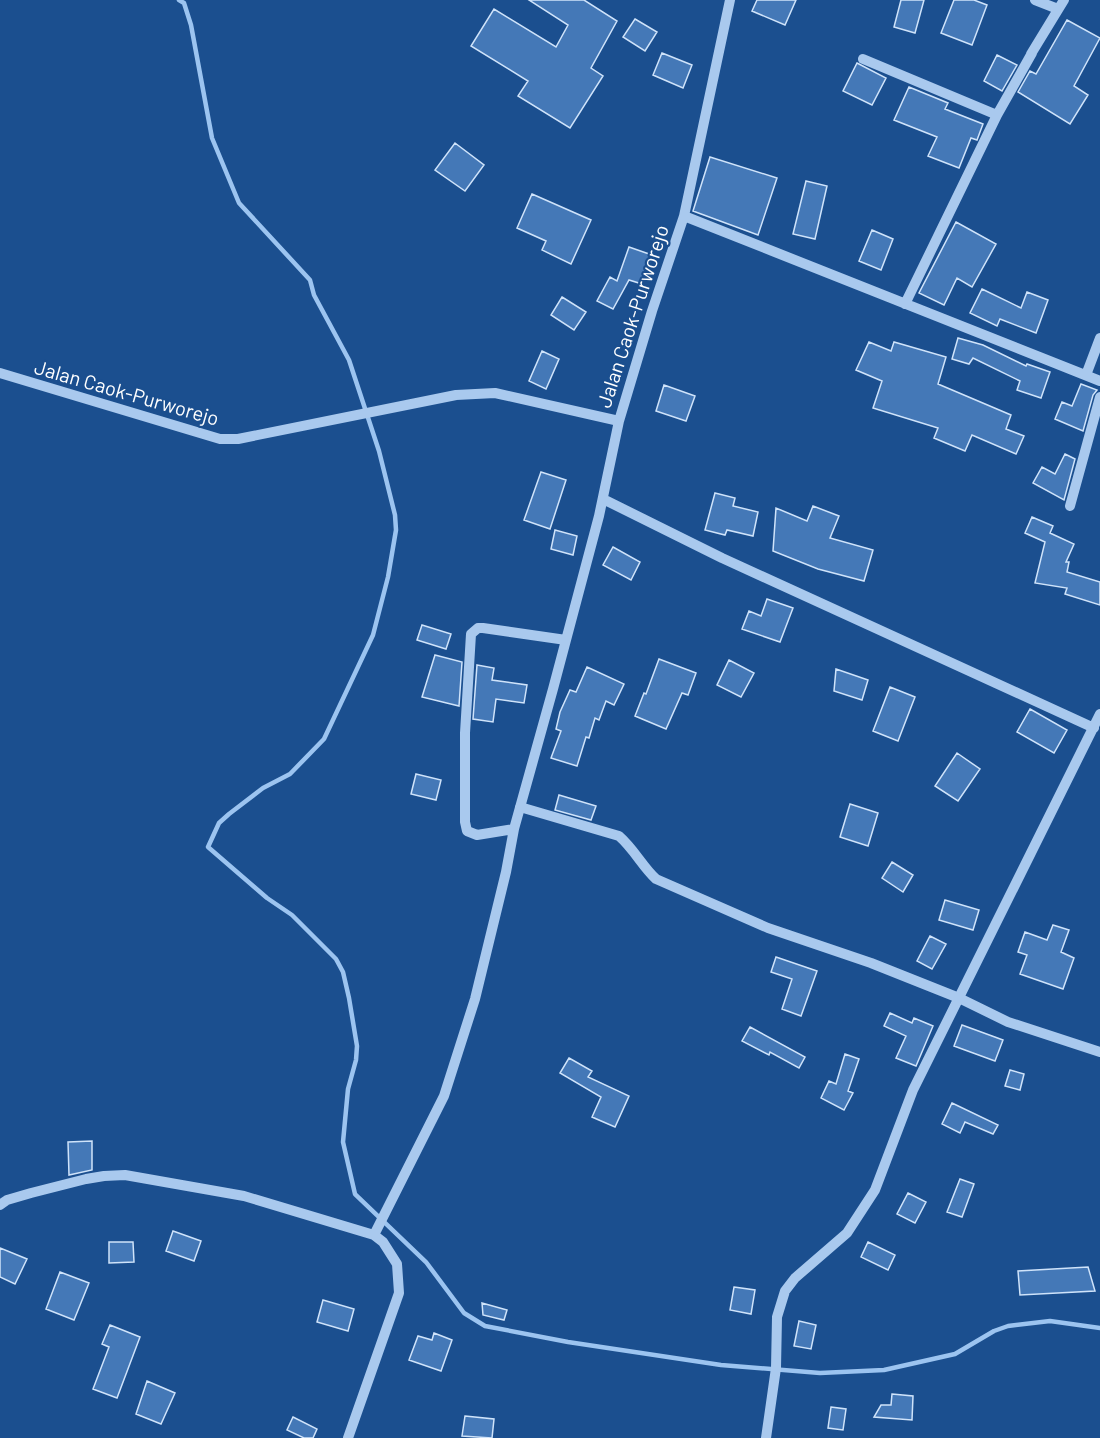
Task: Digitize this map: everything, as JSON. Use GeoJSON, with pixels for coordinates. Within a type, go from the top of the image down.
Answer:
{"type":"FeatureCollection","features":[{"type":"Feature","properties":{"kind":"street"},"geometry":{"type":"LineString","coordinates":[[684,216],[730,0]]}},
{"type":"Feature","properties":{"kind":"street"},"geometry":{"type":"LineString","coordinates":[[905,303],[997,115],[1061,5],[1035,0]]}},
{"type":"Feature","properties":{"kind":"street"},"geometry":{"type":"LineString","coordinates":[[863,59],[997,115]]}},
{"type":"Feature","properties":{"kind":"street","name":"Jalan Caok-Purworejo"},"geometry":{"type":"LineString","coordinates":[[0,373],[220,439],[238,439],[342,420],[456,395],[495,393],[619,421],[684,216],[1100,381]]}},
{"type":"Feature","properties":{"kind":"street"},"geometry":{"type":"LineString","coordinates":[[1086,375],[1100,338]]}},
{"type":"Feature","properties":{"kind":"street"},"geometry":{"type":"LineString","coordinates":[[1070,506],[1100,397]]}},
{"type":"Feature","properties":{"kind":"street"},"geometry":{"type":"LineString","coordinates":[[374,1234],[444,1096],[475,999],[506,872],[514,829],[603,499],[619,421]]}},
{"type":"Feature","properties":{"kind":"street"},"geometry":{"type":"LineString","coordinates":[[603,499],[733,564],[1096,731]]}},
{"type":"Feature","properties":{"kind":"street"},"geometry":{"type":"LineString","coordinates":[[514,829],[470,834],[465,822],[465,733],[471,634],[483,628],[566,640]]}},
{"type":"Feature","properties":{"kind":"street"},"geometry":{"type":"LineString","coordinates":[[766,1438],[776,1368],[777,1317],[784,1291],[795,1278],[847,1233],[866,1207],[875,1190],[913,1090],[1096,731],[1100,714]]}},
{"type":"Feature","properties":{"kind":"street"},"geometry":{"type":"LineString","coordinates":[[520,807],[619,836],[630,845],[646,870],[656,879],[768,928],[871,963],[959,998],[1008,1022],[1100,1052]]}},
{"type":"Feature","properties":{"kind":"street"},"geometry":{"type":"LineString","coordinates":[[0,1205],[15,1198],[70,1183],[104,1176],[125,1175],[244,1197],[374,1234],[383,1242],[397,1264],[399,1293],[348,1438]]}},
{"type":"Feature","properties":{"kind":"building"},"geometry":{"type":"Polygon","coordinates":[[[529,0],[584,0],[617,21],[591,68],[603,76],[570,128],[518,96],[528,81],[471,46],[494,9],[556,47],[568,25],[529,0]]]}},
{"type":"Feature","properties":{"kind":"building"},"geometry":{"type":"Polygon","coordinates":[[[757,0],[796,0],[785,25],[752,11],[757,0]]]}},
{"type":"Feature","properties":{"kind":"building"},"geometry":{"type":"Polygon","coordinates":[[[901,0],[924,0],[915,33],[894,27],[901,0]]]}},
{"type":"Feature","properties":{"kind":"building"},"geometry":{"type":"Polygon","coordinates":[[[954,0],[974,0],[987,5],[972,45],[941,33],[954,0]]]}},
{"type":"Feature","properties":{"kind":"building"},"geometry":{"type":"Polygon","coordinates":[[[635,19],[657,32],[645,51],[623,37],[635,19]]]}},
{"type":"Feature","properties":{"kind":"building"},"geometry":{"type":"Polygon","coordinates":[[[1067,20],[1100,38],[1074,86],[1088,95],[1070,124],[1018,92],[1030,71],[1036,74],[1067,20]]]}},
{"type":"Feature","properties":{"kind":"building"},"geometry":{"type":"Polygon","coordinates":[[[662,53],[692,65],[683,88],[653,75],[662,53]]]}},
{"type":"Feature","properties":{"kind":"building"},"geometry":{"type":"Polygon","coordinates":[[[997,55],[1017,65],[1002,91],[984,81],[997,55]]]}},
{"type":"Feature","properties":{"kind":"building"},"geometry":{"type":"Polygon","coordinates":[[[857,63],[886,78],[872,105],[843,91],[857,63]]]}},
{"type":"Feature","properties":{"kind":"building"},"geometry":{"type":"Polygon","coordinates":[[[909,87],[948,103],[945,109],[983,124],[977,140],[971,138],[959,168],[928,156],[937,137],[894,120],[909,87]]]}},
{"type":"Feature","properties":{"kind":"building"},"geometry":{"type":"Polygon","coordinates":[[[455,143],[484,165],[465,191],[435,170],[455,143]]]}},
{"type":"Feature","properties":{"kind":"building"},"geometry":{"type":"Polygon","coordinates":[[[710,157],[777,178],[758,235],[693,211],[710,157]]]}},
{"type":"Feature","properties":{"kind":"building"},"geometry":{"type":"Polygon","coordinates":[[[806,181],[827,186],[815,239],[793,234],[806,181]]]}},
{"type":"Feature","properties":{"kind":"building"},"geometry":{"type":"Polygon","coordinates":[[[532,194],[591,220],[571,264],[542,250],[546,241],[517,228],[532,194]]]}},
{"type":"Feature","properties":{"kind":"building"},"geometry":{"type":"Polygon","coordinates":[[[956,222],[996,244],[972,287],[957,278],[944,305],[919,293],[956,222]]]}},
{"type":"Feature","properties":{"kind":"building"},"geometry":{"type":"Polygon","coordinates":[[[872,230],[893,239],[881,270],[859,261],[872,230]]]}},
{"type":"Feature","properties":{"kind":"building"},"geometry":{"type":"Polygon","coordinates":[[[629,247],[652,255],[642,284],[629,280],[613,309],[597,301],[610,277],[617,281],[629,247]]]}},
{"type":"Feature","properties":{"kind":"building"},"geometry":{"type":"Polygon","coordinates":[[[982,289],[1021,308],[1027,292],[1048,300],[1036,333],[1000,319],[997,326],[970,313],[982,289]]]}},
{"type":"Feature","properties":{"kind":"building"},"geometry":{"type":"Polygon","coordinates":[[[562,297],[586,312],[574,330],[551,315],[562,297]]]}},
{"type":"Feature","properties":{"kind":"building"},"geometry":{"type":"Polygon","coordinates":[[[958,338],[983,345],[1026,366],[1027,364],[1050,372],[1041,398],[1017,390],[1020,381],[973,358],[969,364],[952,359],[958,338]]]}},
{"type":"Feature","properties":{"kind":"building"},"geometry":{"type":"Polygon","coordinates":[[[869,342],[891,351],[894,342],[946,357],[938,384],[1011,415],[1006,429],[1024,436],[1016,454],[972,435],[965,451],[934,438],[938,428],[873,408],[882,381],[856,370],[869,342]]]}},
{"type":"Feature","properties":{"kind":"building"},"geometry":{"type":"Polygon","coordinates":[[[542,351],[559,359],[546,389],[529,381],[542,351]]]}},
{"type":"Feature","properties":{"kind":"building"},"geometry":{"type":"Polygon","coordinates":[[[1081,384],[1097,390],[1093,395],[1083,431],[1055,419],[1062,402],[1072,406],[1081,384]]]}},
{"type":"Feature","properties":{"kind":"building"},"geometry":{"type":"Polygon","coordinates":[[[664,385],[695,396],[686,421],[656,411],[664,385]]]}},
{"type":"Feature","properties":{"kind":"building"},"geometry":{"type":"Polygon","coordinates":[[[1065,454],[1075,459],[1064,500],[1033,483],[1042,467],[1055,474],[1065,454]]]}},
{"type":"Feature","properties":{"kind":"building"},"geometry":{"type":"Polygon","coordinates":[[[541,472],[566,480],[550,529],[524,520],[541,472]]]}},
{"type":"Feature","properties":{"kind":"building"},"geometry":{"type":"Polygon","coordinates":[[[715,493],[735,498],[733,506],[758,512],[753,536],[727,530],[725,535],[705,530],[715,493]]]}},
{"type":"Feature","properties":{"kind":"building"},"geometry":{"type":"Polygon","coordinates":[[[813,506],[839,516],[830,538],[873,550],[864,581],[818,569],[773,551],[776,508],[807,521],[813,506]]]}},
{"type":"Feature","properties":{"kind":"building"},"geometry":{"type":"Polygon","coordinates":[[[1032,517],[1053,526],[1050,533],[1074,544],[1066,562],[1069,562],[1067,572],[1100,582],[1100,605],[1065,594],[1067,588],[1035,583],[1045,542],[1025,533],[1032,517]]]}},
{"type":"Feature","properties":{"kind":"building"},"geometry":{"type":"Polygon","coordinates":[[[555,530],[577,536],[573,555],[551,549],[555,530]]]}},
{"type":"Feature","properties":{"kind":"building"},"geometry":{"type":"Polygon","coordinates":[[[613,547],[640,562],[631,580],[603,565],[613,547]]]}},
{"type":"Feature","properties":{"kind":"building"},"geometry":{"type":"Polygon","coordinates":[[[767,599],[793,608],[780,642],[742,629],[749,611],[761,616],[767,599]]]}},
{"type":"Feature","properties":{"kind":"building"},"geometry":{"type":"Polygon","coordinates":[[[422,625],[451,634],[446,649],[417,640],[422,625]]]}},
{"type":"Feature","properties":{"kind":"building"},"geometry":{"type":"Polygon","coordinates":[[[435,655],[462,662],[459,706],[422,697],[435,655]]]}},
{"type":"Feature","properties":{"kind":"building"},"geometry":{"type":"Polygon","coordinates":[[[659,659],[696,673],[688,695],[682,693],[666,729],[635,716],[659,659]]]}},
{"type":"Feature","properties":{"kind":"building"},"geometry":{"type":"Polygon","coordinates":[[[729,660],[754,673],[741,697],[717,685],[729,660]]]}},
{"type":"Feature","properties":{"kind":"building"},"geometry":{"type":"Polygon","coordinates":[[[477,665],[494,668],[492,680],[527,685],[524,703],[496,699],[493,722],[473,719],[477,665]]]}},
{"type":"Feature","properties":{"kind":"building"},"geometry":{"type":"Polygon","coordinates":[[[587,667],[624,684],[614,705],[606,701],[599,720],[595,718],[577,766],[551,758],[561,731],[556,729],[560,712],[570,690],[576,692],[587,667]]]}},
{"type":"Feature","properties":{"kind":"building"},"geometry":{"type":"Polygon","coordinates":[[[836,669],[868,680],[862,700],[834,691],[836,669]]]}},
{"type":"Feature","properties":{"kind":"building"},"geometry":{"type":"Polygon","coordinates":[[[890,687],[915,697],[898,741],[873,731],[890,687]]]}},
{"type":"Feature","properties":{"kind":"building"},"geometry":{"type":"Polygon","coordinates":[[[1030,709],[1067,730],[1054,753],[1017,732],[1030,709]]]}},
{"type":"Feature","properties":{"kind":"building"},"geometry":{"type":"Polygon","coordinates":[[[957,753],[980,769],[958,801],[935,786],[957,753]]]}},
{"type":"Feature","properties":{"kind":"building"},"geometry":{"type":"Polygon","coordinates":[[[416,774],[441,780],[436,800],[411,794],[416,774]]]}},
{"type":"Feature","properties":{"kind":"building"},"geometry":{"type":"Polygon","coordinates":[[[559,795],[596,806],[591,820],[555,810],[559,795]]]}},
{"type":"Feature","properties":{"kind":"building"},"geometry":{"type":"Polygon","coordinates":[[[850,804],[878,813],[868,846],[840,837],[850,804]]]}},
{"type":"Feature","properties":{"kind":"building"},"geometry":{"type":"Polygon","coordinates":[[[892,862],[913,875],[903,892],[882,878],[892,862]]]}},
{"type":"Feature","properties":{"kind":"building"},"geometry":{"type":"Polygon","coordinates":[[[945,900],[979,910],[973,930],[939,920],[945,900]]]}},
{"type":"Feature","properties":{"kind":"building"},"geometry":{"type":"Polygon","coordinates":[[[1053,925],[1069,930],[1061,952],[1074,958],[1063,989],[1020,974],[1027,955],[1018,952],[1025,932],[1047,940],[1053,925]]]}},
{"type":"Feature","properties":{"kind":"building"},"geometry":{"type":"Polygon","coordinates":[[[930,936],[946,944],[932,969],[917,961],[930,936]]]}},
{"type":"Feature","properties":{"kind":"building"},"geometry":{"type":"Polygon","coordinates":[[[776,957],[817,971],[801,1016],[782,1009],[792,979],[771,972],[776,957]]]}},
{"type":"Feature","properties":{"kind":"building"},"geometry":{"type":"Polygon","coordinates":[[[890,1013],[912,1023],[914,1018],[933,1026],[916,1066],[896,1058],[906,1036],[884,1026],[890,1013]]]}},
{"type":"Feature","properties":{"kind":"building"},"geometry":{"type":"Polygon","coordinates":[[[962,1025],[1003,1040],[995,1061],[954,1046],[962,1025]]]}},
{"type":"Feature","properties":{"kind":"building"},"geometry":{"type":"Polygon","coordinates":[[[750,1027],[805,1057],[799,1068],[770,1052],[769,1055],[742,1041],[750,1027]]]}},
{"type":"Feature","properties":{"kind":"building"},"geometry":{"type":"Polygon","coordinates":[[[845,1054],[859,1059],[848,1091],[853,1093],[844,1110],[821,1098],[829,1081],[836,1084],[845,1054]]]}},
{"type":"Feature","properties":{"kind":"building"},"geometry":{"type":"Polygon","coordinates":[[[569,1058],[592,1071],[588,1077],[629,1096],[615,1127],[592,1117],[601,1097],[560,1073],[569,1058]]]}},
{"type":"Feature","properties":{"kind":"building"},"geometry":{"type":"Polygon","coordinates":[[[1010,1070],[1024,1074],[1020,1090],[1005,1086],[1010,1070]]]}},
{"type":"Feature","properties":{"kind":"building"},"geometry":{"type":"Polygon","coordinates":[[[952,1103],[998,1125],[993,1134],[965,1122],[960,1133],[942,1124],[952,1103]]]}},
{"type":"Feature","properties":{"kind":"building"},"geometry":{"type":"Polygon","coordinates":[[[92,1141],[92,1170],[69,1175],[68,1142],[92,1141]]]}},
{"type":"Feature","properties":{"kind":"building"},"geometry":{"type":"Polygon","coordinates":[[[960,1179],[974,1184],[962,1217],[947,1212],[960,1179]]]}},
{"type":"Feature","properties":{"kind":"building"},"geometry":{"type":"Polygon","coordinates":[[[908,1193],[926,1202],[915,1223],[897,1214],[908,1193]]]}},
{"type":"Feature","properties":{"kind":"building"},"geometry":{"type":"Polygon","coordinates":[[[173,1231],[201,1241],[194,1261],[166,1251],[173,1231]]]}},
{"type":"Feature","properties":{"kind":"building"},"geometry":{"type":"Polygon","coordinates":[[[109,1242],[133,1242],[134,1262],[109,1263],[109,1242]]]}},
{"type":"Feature","properties":{"kind":"building"},"geometry":{"type":"Polygon","coordinates":[[[868,1242],[895,1255],[888,1270],[861,1257],[868,1242]]]}},
{"type":"Feature","properties":{"kind":"building"},"geometry":{"type":"Polygon","coordinates":[[[0,1248],[27,1259],[15,1284],[0,1277],[0,1248]]]}},
{"type":"Feature","properties":{"kind":"building"},"geometry":{"type":"Polygon","coordinates":[[[1088,1267],[1095,1291],[1020,1295],[1018,1271],[1088,1267]]]}},
{"type":"Feature","properties":{"kind":"building"},"geometry":{"type":"Polygon","coordinates":[[[60,1272],[89,1283],[74,1320],[46,1309],[60,1272]]]}},
{"type":"Feature","properties":{"kind":"building"},"geometry":{"type":"Polygon","coordinates":[[[734,1287],[755,1290],[751,1314],[730,1310],[734,1287]]]}},
{"type":"Feature","properties":{"kind":"building"},"geometry":{"type":"Polygon","coordinates":[[[323,1300],[354,1309],[348,1331],[317,1322],[323,1300]]]}},
{"type":"Feature","properties":{"kind":"building"},"geometry":{"type":"Polygon","coordinates":[[[482,1303],[507,1310],[504,1320],[483,1315],[482,1303]]]}},
{"type":"Feature","properties":{"kind":"building"},"geometry":{"type":"Polygon","coordinates":[[[799,1321],[816,1325],[811,1349],[794,1346],[799,1321]]]}},
{"type":"Feature","properties":{"kind":"building"},"geometry":{"type":"Polygon","coordinates":[[[110,1325],[140,1337],[117,1398],[93,1389],[109,1347],[102,1344],[110,1325]]]}},
{"type":"Feature","properties":{"kind":"building"},"geometry":{"type":"Polygon","coordinates":[[[434,1333],[452,1340],[441,1371],[409,1360],[418,1336],[432,1340],[434,1333]]]}},
{"type":"Feature","properties":{"kind":"building"},"geometry":{"type":"Polygon","coordinates":[[[147,1381],[175,1393],[161,1424],[136,1414],[147,1381]]]}},
{"type":"Feature","properties":{"kind":"building"},"geometry":{"type":"Polygon","coordinates":[[[892,1394],[913,1396],[912,1420],[874,1417],[881,1405],[891,1405],[892,1394]]]}},
{"type":"Feature","properties":{"kind":"building"},"geometry":{"type":"Polygon","coordinates":[[[831,1407],[846,1409],[843,1430],[828,1428],[831,1407]]]}},
{"type":"Feature","properties":{"kind":"building"},"geometry":{"type":"Polygon","coordinates":[[[465,1416],[494,1419],[492,1438],[462,1436],[465,1416]]]}},
{"type":"Feature","properties":{"kind":"building"},"geometry":{"type":"Polygon","coordinates":[[[293,1417],[317,1429],[313,1438],[304,1438],[287,1430],[293,1417]]]}},
{"type":"Feature","properties":{"kind":"waterway"},"geometry":{"type":"LineString","coordinates":[[179,0],[184,3],[191,25],[212,138],[239,203],[310,280],[314,295],[349,360],[379,451],[395,515],[396,530],[388,577],[373,635],[324,739],[290,774],[263,788],[219,823],[208,847],[267,898],[292,915],[336,959],[343,972],[357,1046],[356,1060],[348,1089],[343,1142],[355,1194],[426,1262],[464,1313],[485,1326],[568,1342],[721,1365],[820,1373],[884,1370],[955,1354],[994,1331],[1008,1326],[1050,1321],[1100,1328]]}}]}
